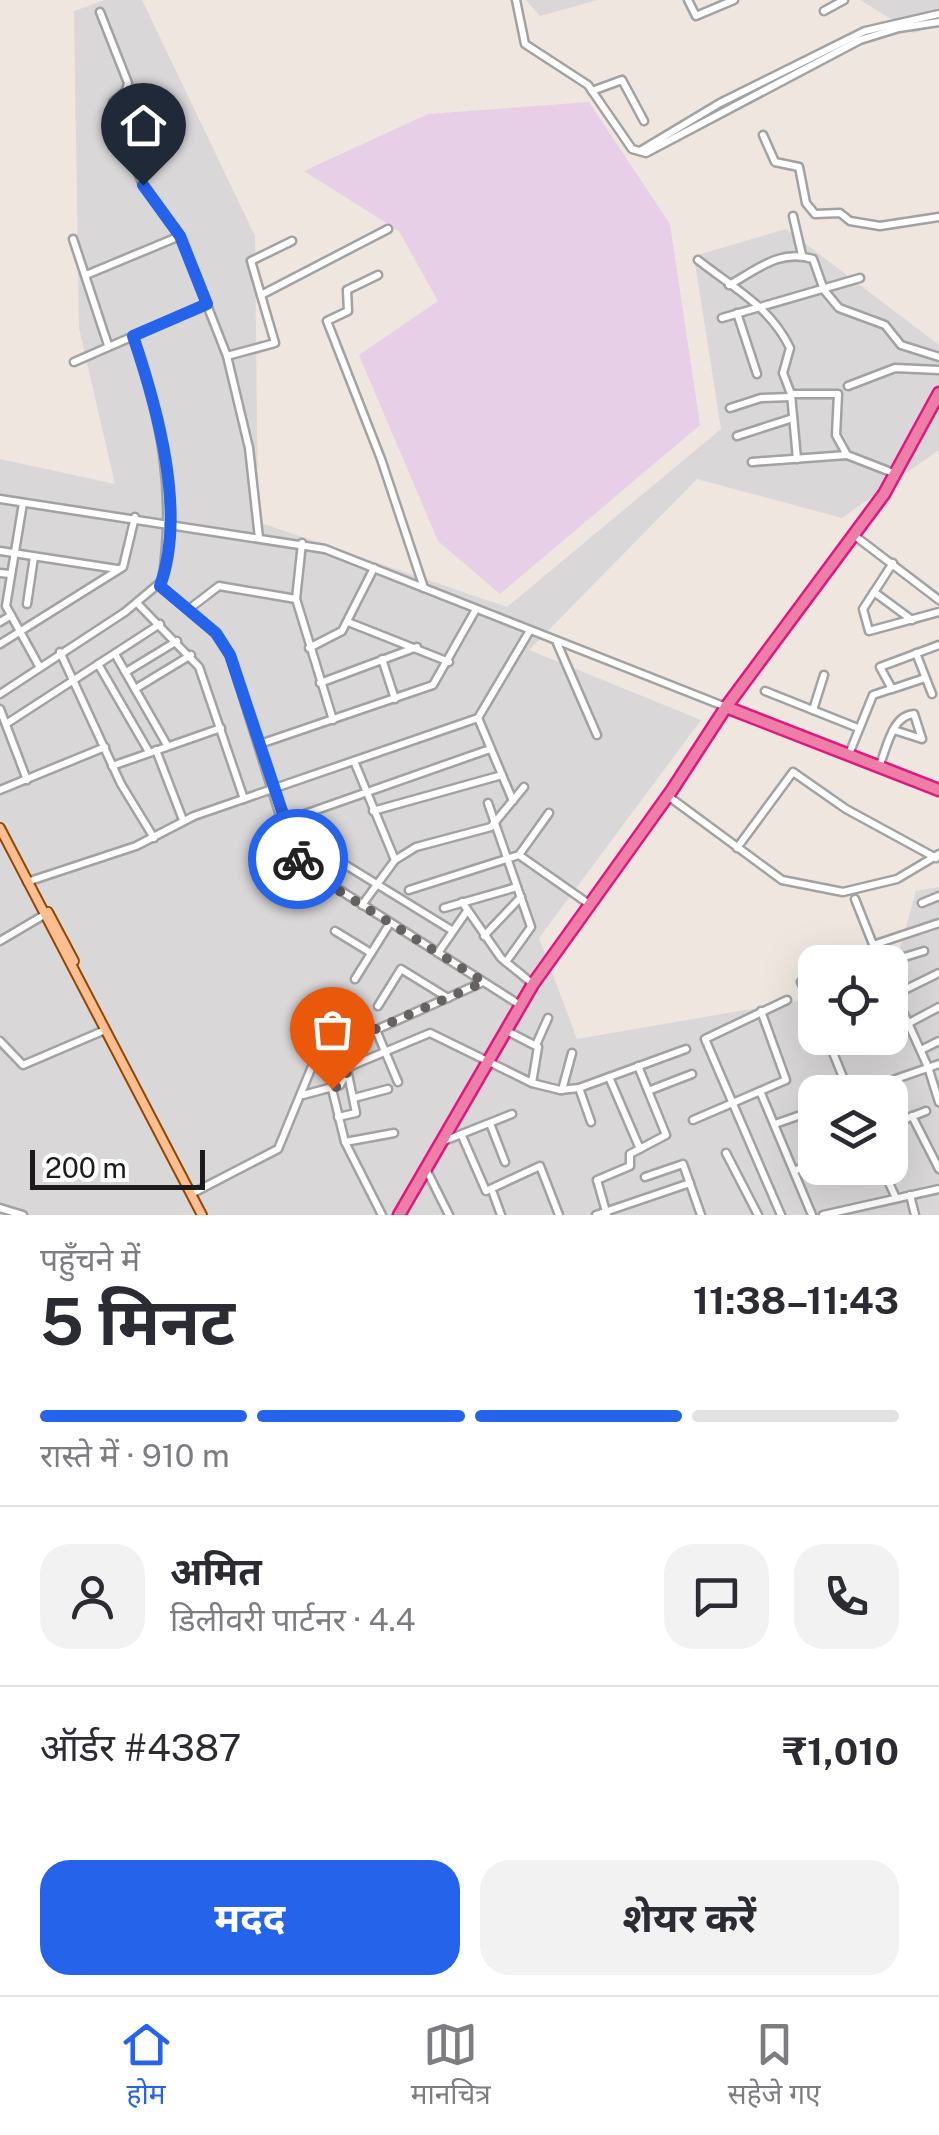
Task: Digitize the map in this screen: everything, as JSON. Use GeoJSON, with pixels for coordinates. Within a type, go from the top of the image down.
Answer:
{"type":"FeatureCollection","features":[{"type":"Feature","properties":{"kind":"highway"},"geometry":{"type":"LineString","coordinates":[[399,1215],[533,984],[855,536],[897,474],[939,393]]}},
{"type":"Feature","properties":{"kind":"highway"},"geometry":{"type":"LineString","coordinates":[[728,708],[939,790]]}},
{"type":"Feature","properties":{"kind":"main road"},"geometry":{"type":"LineString","coordinates":[[0,828],[205,1215]]}},
{"type":"Feature","properties":{"kind":"main road"},"geometry":{"type":"LineString","coordinates":[[28,881],[205,1215]]}},
{"type":"Feature","properties":{"kind":"street"},"geometry":{"type":"LineString","coordinates":[[516,0],[525,44],[573,71],[592,91],[632,150],[646,153],[860,40],[939,22]]}},
{"type":"Feature","properties":{"kind":"street"},"geometry":{"type":"LineString","coordinates":[[688,0],[696,16],[713,4],[734,0]]}},
{"type":"Feature","properties":{"kind":"street"},"geometry":{"type":"LineString","coordinates":[[824,11],[844,0]]}},
{"type":"Feature","properties":{"kind":"street"},"geometry":{"type":"LineString","coordinates":[[100,12],[128,83],[126,91],[113,102],[113,112],[143,185],[180,236],[227,356],[249,448],[258,538]]}},
{"type":"Feature","properties":{"kind":"street"},"geometry":{"type":"LineString","coordinates":[[640,151],[720,103],[865,30],[939,14]]}},
{"type":"Feature","properties":{"kind":"street"},"geometry":{"type":"LineString","coordinates":[[592,91],[622,80],[644,120]]}},
{"type":"Feature","properties":{"kind":"street"},"geometry":{"type":"LineString","coordinates":[[763,135],[775,162],[798,165],[806,203],[815,214],[840,213],[850,221],[880,226],[939,217]]}},
{"type":"Feature","properties":{"kind":"street"},"geometry":{"type":"LineString","coordinates":[[793,216],[802,255]]}},
{"type":"Feature","properties":{"kind":"street"},"geometry":{"type":"LineString","coordinates":[[261,295],[388,229]]}},
{"type":"Feature","properties":{"kind":"street"},"geometry":{"type":"LineString","coordinates":[[86,275],[180,236]]}},
{"type":"Feature","properties":{"kind":"street"},"geometry":{"type":"LineString","coordinates":[[72,239],[108,346]]}},
{"type":"Feature","properties":{"kind":"street"},"geometry":{"type":"LineString","coordinates":[[227,356],[276,344],[251,261],[292,240]]}},
{"type":"Feature","properties":{"kind":"street"},"geometry":{"type":"LineString","coordinates":[[729,285],[771,259],[802,255],[818,262],[824,290],[847,314],[885,324],[901,345],[939,357]]}},
{"type":"Feature","properties":{"kind":"street"},"geometry":{"type":"LineString","coordinates":[[698,260],[760,305],[789,344],[783,373],[791,396],[797,460]]}},
{"type":"Feature","properties":{"kind":"street"},"geometry":{"type":"LineString","coordinates":[[378,275],[344,292],[348,311],[327,322],[381,459],[424,588]]}},
{"type":"Feature","properties":{"kind":"street"},"geometry":{"type":"LineString","coordinates":[[722,318],[860,278]]}},
{"type":"Feature","properties":{"kind":"street"},"geometry":{"type":"LineString","coordinates":[[74,362],[207,304]]}},
{"type":"Feature","properties":{"kind":"street"},"geometry":{"type":"LineString","coordinates":[[737,313],[757,374]]}},
{"type":"Feature","properties":{"kind":"street"},"geometry":{"type":"LineString","coordinates":[[0,694],[160,586],[171,523],[156,402],[133,336]]}},
{"type":"Feature","properties":{"kind":"street"},"geometry":{"type":"LineString","coordinates":[[848,386],[899,367],[939,370]]}},
{"type":"Feature","properties":{"kind":"street"},"geometry":{"type":"LineString","coordinates":[[730,408],[761,398],[840,394],[836,435],[847,454]]}},
{"type":"Feature","properties":{"kind":"street"},"geometry":{"type":"LineString","coordinates":[[736,436],[793,418]]}},
{"type":"Feature","properties":{"kind":"street"},"geometry":{"type":"LineString","coordinates":[[752,462],[847,454],[897,474]]}},
{"type":"Feature","properties":{"kind":"street"},"geometry":{"type":"LineString","coordinates":[[0,500],[302,543],[728,708]]}},
{"type":"Feature","properties":{"kind":"street"},"geometry":{"type":"LineString","coordinates":[[23,503],[3,593],[10,616],[39,666]]}},
{"type":"Feature","properties":{"kind":"street"},"geometry":{"type":"LineString","coordinates":[[0,644],[120,570],[126,562],[135,517]]}},
{"type":"Feature","properties":{"kind":"street"},"geometry":{"type":"LineString","coordinates":[[855,536],[939,600]]}},
{"type":"Feature","properties":{"kind":"street"},"geometry":{"type":"LineString","coordinates":[[302,543],[296,599],[333,720]]}},
{"type":"Feature","properties":{"kind":"street"},"geometry":{"type":"LineString","coordinates":[[0,552],[120,570]]}},
{"type":"Feature","properties":{"kind":"street"},"geometry":{"type":"LineString","coordinates":[[28,604],[34,557]]}},
{"type":"Feature","properties":{"kind":"street"},"geometry":{"type":"LineString","coordinates":[[894,563],[862,613],[869,631],[939,612]]}},
{"type":"Feature","properties":{"kind":"street"},"geometry":{"type":"LineString","coordinates":[[309,648],[340,633],[374,568]]}},
{"type":"Feature","properties":{"kind":"street"},"geometry":{"type":"LineString","coordinates":[[0,573],[10,574]]}},
{"type":"Feature","properties":{"kind":"street"},"geometry":{"type":"LineString","coordinates":[[160,586],[216,633],[230,655],[283,824],[302,866],[520,1005]]}},
{"type":"Feature","properties":{"kind":"street"},"geometry":{"type":"LineString","coordinates":[[188,608],[219,586],[296,599]]}},
{"type":"Feature","properties":{"kind":"street"},"geometry":{"type":"LineString","coordinates":[[874,592],[913,621]]}},
{"type":"Feature","properties":{"kind":"street"},"geometry":{"type":"LineString","coordinates":[[137,603],[191,655],[206,680],[244,799]]}},
{"type":"Feature","properties":{"kind":"street"},"geometry":{"type":"LineString","coordinates":[[259,744],[433,685],[475,611]]}},
{"type":"Feature","properties":{"kind":"street"},"geometry":{"type":"LineString","coordinates":[[0,622],[10,616]]}},
{"type":"Feature","properties":{"kind":"street"},"geometry":{"type":"LineString","coordinates":[[348,622],[449,662]]}},
{"type":"Feature","properties":{"kind":"street"},"geometry":{"type":"LineString","coordinates":[[6,724],[160,624]]}},
{"type":"Feature","properties":{"kind":"street"},"geometry":{"type":"LineString","coordinates":[[28,881],[154,838],[183,820],[478,718],[529,632]]}},
{"type":"Feature","properties":{"kind":"street"},"geometry":{"type":"LineString","coordinates":[[126,672],[177,640]]}},
{"type":"Feature","properties":{"kind":"street"},"geometry":{"type":"LineString","coordinates":[[556,642],[596,735]]}},
{"type":"Feature","properties":{"kind":"street"},"geometry":{"type":"LineString","coordinates":[[892,689],[881,665],[939,645]]}},
{"type":"Feature","properties":{"kind":"street"},"geometry":{"type":"LineString","coordinates":[[320,683],[417,647]]}},
{"type":"Feature","properties":{"kind":"street"},"geometry":{"type":"LineString","coordinates":[[60,652],[112,766],[154,838]]}},
{"type":"Feature","properties":{"kind":"street"},"geometry":{"type":"LineString","coordinates":[[916,653],[932,694]]}},
{"type":"Feature","properties":{"kind":"street"},"geometry":{"type":"LineString","coordinates":[[115,654],[167,745]]}},
{"type":"Feature","properties":{"kind":"street"},"geometry":{"type":"LineString","coordinates":[[136,688],[191,655]]}},
{"type":"Feature","properties":{"kind":"street"},"geometry":{"type":"LineString","coordinates":[[382,659],[395,700]]}},
{"type":"Feature","properties":{"kind":"street"},"geometry":{"type":"LineString","coordinates":[[98,664],[152,751],[183,820]]}},
{"type":"Feature","properties":{"kind":"street"},"geometry":{"type":"LineString","coordinates":[[812,710],[824,675]]}},
{"type":"Feature","properties":{"kind":"street"},"geometry":{"type":"LineString","coordinates":[[848,754],[873,695],[925,678]]}},
{"type":"Feature","properties":{"kind":"street"},"geometry":{"type":"LineString","coordinates":[[765,691],[858,728]]}},
{"type":"Feature","properties":{"kind":"street"},"geometry":{"type":"LineString","coordinates":[[0,709],[27,780]]}},
{"type":"Feature","properties":{"kind":"street"},"geometry":{"type":"LineString","coordinates":[[880,766],[894,730],[901,718],[912,713],[918,718],[922,739],[894,730]]}},
{"type":"Feature","properties":{"kind":"street"},"geometry":{"type":"LineString","coordinates":[[478,718],[513,801]]}},
{"type":"Feature","properties":{"kind":"street"},"geometry":{"type":"LineString","coordinates":[[112,766],[221,728]]}},
{"type":"Feature","properties":{"kind":"street"},"geometry":{"type":"LineString","coordinates":[[0,790],[106,747]]}},
{"type":"Feature","properties":{"kind":"street"},"geometry":{"type":"LineString","coordinates":[[283,824],[490,750]]}},
{"type":"Feature","properties":{"kind":"street"},"geometry":{"type":"LineString","coordinates":[[354,761],[395,860]]}},
{"type":"Feature","properties":{"kind":"street"},"geometry":{"type":"LineString","coordinates":[[737,848],[793,772],[846,809],[937,856]]}},
{"type":"Feature","properties":{"kind":"street"},"geometry":{"type":"LineString","coordinates":[[372,811],[502,775]]}},
{"type":"Feature","properties":{"kind":"street"},"geometry":{"type":"LineString","coordinates":[[362,905],[395,860],[416,847],[495,824],[524,787]]}},
{"type":"Feature","properties":{"kind":"street"},"geometry":{"type":"LineString","coordinates":[[670,793],[782,880],[838,891],[897,879],[937,856]]}},
{"type":"Feature","properties":{"kind":"street"},"geometry":{"type":"LineString","coordinates":[[488,803],[531,927],[506,962]]}},
{"type":"Feature","properties":{"kind":"street"},"geometry":{"type":"LineString","coordinates":[[409,890],[520,855],[549,813]]}},
{"type":"Feature","properties":{"kind":"street"},"geometry":{"type":"LineString","coordinates":[[283,824],[454,931]]}},
{"type":"Feature","properties":{"kind":"street"},"geometry":{"type":"LineString","coordinates":[[520,855],[589,904]]}},
{"type":"Feature","properties":{"kind":"street"},"geometry":{"type":"LineString","coordinates":[[444,908],[517,887]]}},
{"type":"Feature","properties":{"kind":"street"},"geometry":{"type":"LineString","coordinates":[[922,903],[939,896]]}},
{"type":"Feature","properties":{"kind":"street"},"geometry":{"type":"LineString","coordinates":[[484,936],[521,897]]}},
{"type":"Feature","properties":{"kind":"street"},"geometry":{"type":"LineString","coordinates":[[855,899],[873,945],[939,923]]}},
{"type":"Feature","properties":{"kind":"street"},"geometry":{"type":"LineString","coordinates":[[462,902],[506,962],[533,984]]}},
{"type":"Feature","properties":{"kind":"street"},"geometry":{"type":"LineString","coordinates":[[438,953],[467,911]]}},
{"type":"Feature","properties":{"kind":"street"},"geometry":{"type":"LineString","coordinates":[[0,941],[44,915]]}},
{"type":"Feature","properties":{"kind":"street"},"geometry":{"type":"LineString","coordinates":[[355,980],[390,923]]}},
{"type":"Feature","properties":{"kind":"street"},"geometry":{"type":"LineString","coordinates":[[335,931],[371,953]]}},
{"type":"Feature","properties":{"kind":"street"},"geometry":{"type":"LineString","coordinates":[[908,956],[924,951]]}},
{"type":"Feature","properties":{"kind":"street"},"geometry":{"type":"LineString","coordinates":[[378,1006],[399,969],[450,999]]}},
{"type":"Feature","properties":{"kind":"street"},"geometry":{"type":"LineString","coordinates":[[908,988],[939,973]]}},
{"type":"Feature","properties":{"kind":"street"},"geometry":{"type":"LineString","coordinates":[[303,1095],[332,1089],[349,1069],[364,1036],[484,982]]}},
{"type":"Feature","properties":{"kind":"street"},"geometry":{"type":"LineString","coordinates":[[781,1215],[730,1105],[706,1036],[787,1000]]}},
{"type":"Feature","properties":{"kind":"street"},"geometry":{"type":"LineString","coordinates":[[939,1007],[909,1023],[937,1087],[939,1102]]}},
{"type":"Feature","properties":{"kind":"street"},"geometry":{"type":"LineString","coordinates":[[693,1120],[787,1078],[761,1011]]}},
{"type":"Feature","properties":{"kind":"street"},"geometry":{"type":"LineString","coordinates":[[536,1045],[548,1018]]}},
{"type":"Feature","properties":{"kind":"street"},"geometry":{"type":"LineString","coordinates":[[0,1041],[23,1065],[105,1030]]}},
{"type":"Feature","properties":{"kind":"street"},"geometry":{"type":"LineString","coordinates":[[376,1030],[398,1082]]}},
{"type":"Feature","properties":{"kind":"street"},"geometry":{"type":"LineString","coordinates":[[505,1030],[536,1045],[540,1054],[532,1084]]}},
{"type":"Feature","properties":{"kind":"street"},"geometry":{"type":"LineString","coordinates":[[349,1069],[430,1033],[532,1084],[562,1090],[580,1088],[686,1049]]}},
{"type":"Feature","properties":{"kind":"street"},"geometry":{"type":"LineString","coordinates":[[921,1050],[939,1041]]}},
{"type":"Feature","properties":{"kind":"street"},"geometry":{"type":"LineString","coordinates":[[562,1090],[572,1053]]}},
{"type":"Feature","properties":{"kind":"street"},"geometry":{"type":"LineString","coordinates":[[195,1192],[278,1149],[313,1064]]}},
{"type":"Feature","properties":{"kind":"street"},"geometry":{"type":"LineString","coordinates":[[906,1075],[939,1064]]}},
{"type":"Feature","properties":{"kind":"street"},"geometry":{"type":"LineString","coordinates":[[607,1214],[597,1180],[630,1166],[630,1154],[666,1135],[638,1066]]}},
{"type":"Feature","properties":{"kind":"street"},"geometry":{"type":"LineString","coordinates":[[338,1118],[356,1112],[349,1069]]}},
{"type":"Feature","properties":{"kind":"street"},"geometry":{"type":"LineString","coordinates":[[648,1091],[692,1074]]}},
{"type":"Feature","properties":{"kind":"street"},"geometry":{"type":"LineString","coordinates":[[609,1077],[640,1149]]}},
{"type":"Feature","properties":{"kind":"street"},"geometry":{"type":"LineString","coordinates":[[580,1088],[591,1122]]}},
{"type":"Feature","properties":{"kind":"street"},"geometry":{"type":"LineString","coordinates":[[332,1089],[345,1142],[382,1215]]}},
{"type":"Feature","properties":{"kind":"street"},"geometry":{"type":"LineString","coordinates":[[354,1098],[388,1089]]}},
{"type":"Feature","properties":{"kind":"street"},"geometry":{"type":"LineString","coordinates":[[760,1091],[812,1215]]}},
{"type":"Feature","properties":{"kind":"street"},"geometry":{"type":"LineString","coordinates":[[908,1117],[926,1110]]}},
{"type":"Feature","properties":{"kind":"street"},"geometry":{"type":"LineString","coordinates":[[440,1141],[491,1126],[512,1114]]}},
{"type":"Feature","properties":{"kind":"street"},"geometry":{"type":"LineString","coordinates":[[775,1124],[798,1116]]}},
{"type":"Feature","properties":{"kind":"street"},"geometry":{"type":"LineString","coordinates":[[912,1116],[939,1168]]}},
{"type":"Feature","properties":{"kind":"street"},"geometry":{"type":"LineString","coordinates":[[491,1126],[505,1162]]}},
{"type":"Feature","properties":{"kind":"street"},"geometry":{"type":"LineString","coordinates":[[345,1142],[394,1133]]}},
{"type":"Feature","properties":{"kind":"street"},"geometry":{"type":"LineString","coordinates":[[462,1136],[486,1192],[540,1166],[559,1215]]}},
{"type":"Feature","properties":{"kind":"street"},"geometry":{"type":"LineString","coordinates":[[726,1153],[758,1215]]}},
{"type":"Feature","properties":{"kind":"street"},"geometry":{"type":"LineString","coordinates":[[645,1177],[682,1164],[701,1215]]}},
{"type":"Feature","properties":{"kind":"street"},"geometry":{"type":"LineString","coordinates":[[426,1168],[449,1215]]}},
{"type":"Feature","properties":{"kind":"street"},"geometry":{"type":"LineString","coordinates":[[596,1215],[690,1183]]}},
{"type":"Feature","properties":{"kind":"street"},"geometry":{"type":"LineString","coordinates":[[890,1185],[896,1198]]}},
{"type":"Feature","properties":{"kind":"street"},"geometry":{"type":"LineString","coordinates":[[823,1215],[939,1188]]}},
{"type":"Feature","properties":{"kind":"street"},"geometry":{"type":"LineString","coordinates":[[492,1192],[501,1215]]}},
{"type":"Feature","properties":{"kind":"street"},"geometry":{"type":"LineString","coordinates":[[910,1195],[915,1215]]}},
{"type":"Feature","properties":{"kind":"street"},"geometry":{"type":"LineString","coordinates":[[0,1208],[23,1215]]}},
{"type":"Feature","properties":{"kind":"shaded area"},"geometry":{"type":"Polygon","coordinates":[[[105,0],[142,0],[255,236],[258,522],[507,607],[721,429],[694,256],[786,229],[939,345],[939,450],[842,518],[697,479],[529,650],[701,720],[539,938],[577,1039],[798,1001],[798,1055],[908,1055],[908,945],[901,945],[916,891],[939,887],[939,1215],[0,1215],[0,459],[115,484],[79,328],[74,11],[105,0]]]}},
{"type":"Feature","properties":{"kind":"shaded area"},"geometry":{"type":"Polygon","coordinates":[[[526,0],[597,0],[540,16],[526,0]]]}},
{"type":"Feature","properties":{"kind":"shaded area"},"geometry":{"type":"Polygon","coordinates":[[[860,0],[939,0],[939,25],[914,33],[860,0]]]}},
{"type":"Feature","properties":{"kind":"shaded area"},"geometry":{"type":"Polygon","coordinates":[[[589,102],[670,224],[700,425],[500,594],[438,541],[359,355],[438,301],[399,231],[304,171],[428,114],[589,102]]]}},
{"type":"Feature","properties":{"kind":"way so far"},"geometry":{"type":"LineString","coordinates":[[298,859],[306,870],[484,982],[369,1032],[340,1085],[332,1089]]}},
{"type":"Feature","properties":{"kind":"route"},"geometry":{"type":"LineString","coordinates":[[143,185],[168,214],[180,236],[207,304],[133,336],[156,402],[171,523],[160,586],[216,633],[230,655],[282,822],[298,859]]}}]}
